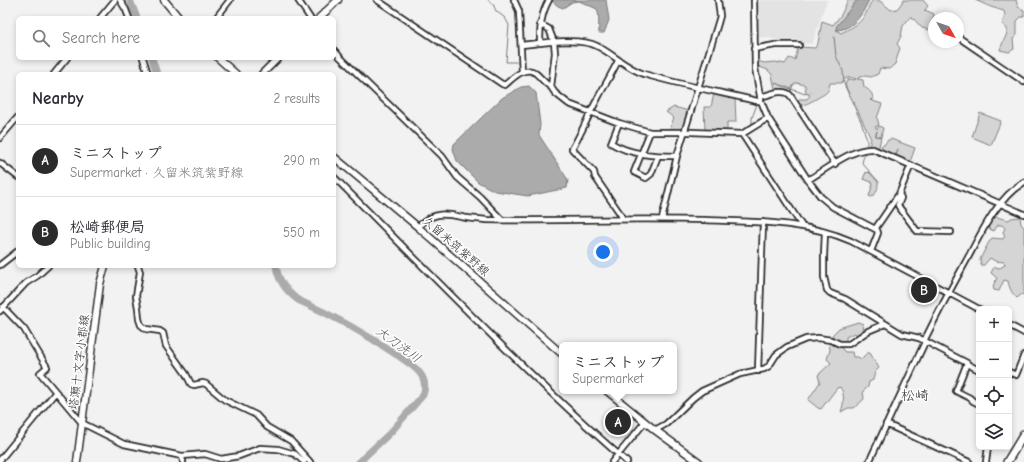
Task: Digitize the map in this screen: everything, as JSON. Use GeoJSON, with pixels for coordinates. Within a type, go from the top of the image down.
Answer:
{"type":"FeatureCollection","features":[{"type":"Feature","properties":{"kind":"highway"},"geometry":{"type":"LineString","coordinates":[[1007,462],[1024,434]]}},
{"type":"Feature","properties":{"kind":"main road"},"geometry":{"type":"LineString","coordinates":[[164,0],[176,16]]}},
{"type":"Feature","properties":{"kind":"main road"},"geometry":{"type":"LineString","coordinates":[[321,16],[338,0]]}},
{"type":"Feature","properties":{"kind":"main road"},"geometry":{"type":"LineString","coordinates":[[220,60],[234,72]]}},
{"type":"Feature","properties":{"kind":"main road"},"geometry":{"type":"LineString","coordinates":[[264,72],[276,60]]}},
{"type":"Feature","properties":{"kind":"main road","name":"久留米筑紫野線"},"geometry":{"type":"LineString","coordinates":[[336,159],[418,227],[559,351]]}},
{"type":"Feature","properties":{"kind":"main road","name":"塔瀬十文字小郡線"},"geometry":{"type":"LineString","coordinates":[[77,462],[100,284],[104,268]]}},
{"type":"Feature","properties":{"kind":"main road"},"geometry":{"type":"LineString","coordinates":[[611,394],[654,430],[700,462]]}},
{"type":"Feature","properties":{"kind":"street"},"geometry":{"type":"LineString","coordinates":[[102,16],[115,0]]}},
{"type":"Feature","properties":{"kind":"street"},"geometry":{"type":"LineString","coordinates":[[120,0],[128,16]]}},
{"type":"Feature","properties":{"kind":"street"},"geometry":{"type":"LineString","coordinates":[[218,16],[230,0]]}},
{"type":"Feature","properties":{"kind":"street"},"geometry":{"type":"LineString","coordinates":[[298,0],[309,16]]}},
{"type":"Feature","properties":{"kind":"street"},"geometry":{"type":"LineString","coordinates":[[377,0],[502,84],[505,84],[522,72],[534,72],[551,87],[555,93],[569,104],[650,132],[742,134],[768,118]]}},
{"type":"Feature","properties":{"kind":"street"},"geometry":{"type":"LineString","coordinates":[[514,0],[519,11],[522,72]]}},
{"type":"Feature","properties":{"kind":"street"},"geometry":{"type":"LineString","coordinates":[[540,43],[540,24],[549,0]]}},
{"type":"Feature","properties":{"kind":"street"},"geometry":{"type":"LineString","coordinates":[[662,219],[684,132],[720,16],[718,0]]}},
{"type":"Feature","properties":{"kind":"street"},"geometry":{"type":"LineString","coordinates":[[754,0],[755,68],[761,99],[768,118],[808,180],[825,201],[877,230],[878,233],[871,251]]}},
{"type":"Feature","properties":{"kind":"street"},"geometry":{"type":"LineString","coordinates":[[540,24],[549,29],[554,42],[555,53],[551,87]]}},
{"type":"Feature","properties":{"kind":"street"},"geometry":{"type":"LineString","coordinates":[[964,41],[1024,82]]}},
{"type":"Feature","properties":{"kind":"street"},"geometry":{"type":"LineString","coordinates":[[521,45],[554,42],[592,44],[618,61],[642,73],[757,101],[787,92],[835,164]]}},
{"type":"Feature","properties":{"kind":"street"},"geometry":{"type":"LineString","coordinates":[[754,49],[775,45],[799,44]]}},
{"type":"Feature","properties":{"kind":"street"},"geometry":{"type":"LineString","coordinates":[[336,53],[442,156],[458,177],[502,220]]}},
{"type":"Feature","properties":{"kind":"street"},"geometry":{"type":"LineString","coordinates":[[56,72],[65,60]]}},
{"type":"Feature","properties":{"kind":"street"},"geometry":{"type":"LineString","coordinates":[[144,60],[147,72]]}},
{"type":"Feature","properties":{"kind":"street"},"geometry":{"type":"LineString","coordinates":[[618,61],[572,149],[594,172],[595,177],[623,220]]}},
{"type":"Feature","properties":{"kind":"street"},"geometry":{"type":"LineString","coordinates":[[0,138],[16,118]]}},
{"type":"Feature","properties":{"kind":"street"},"geometry":{"type":"LineString","coordinates":[[619,122],[610,143],[641,154],[678,156]]}},
{"type":"Feature","properties":{"kind":"street"},"geometry":{"type":"LineString","coordinates":[[650,132],[634,172],[646,178],[650,174],[658,156]]}},
{"type":"Feature","properties":{"kind":"street"},"geometry":{"type":"LineString","coordinates":[[742,134],[802,226]]}},
{"type":"Feature","properties":{"kind":"street"},"geometry":{"type":"LineString","coordinates":[[808,180],[859,150],[868,148],[880,151],[1024,214]]}},
{"type":"Feature","properties":{"kind":"street"},"geometry":{"type":"LineString","coordinates":[[0,162],[16,176]]}},
{"type":"Feature","properties":{"kind":"street"},"geometry":{"type":"LineString","coordinates":[[875,229],[899,194],[910,165]]}},
{"type":"Feature","properties":{"kind":"street"},"geometry":{"type":"LineString","coordinates":[[336,179],[480,326],[546,389],[627,462]]}},
{"type":"Feature","properties":{"kind":"street"},"geometry":{"type":"LineString","coordinates":[[869,462],[924,341],[981,232],[1000,204],[1013,189],[1024,182]]}},
{"type":"Feature","properties":{"kind":"street"},"geometry":{"type":"LineString","coordinates":[[899,194],[901,198],[898,205],[917,231],[951,232]]}},
{"type":"Feature","properties":{"kind":"street"},"geometry":{"type":"LineString","coordinates":[[418,227],[432,216],[442,214],[470,219],[662,219],[763,222],[802,226],[839,236],[871,251],[976,307]]}},
{"type":"Feature","properties":{"kind":"street"},"geometry":{"type":"LineString","coordinates":[[758,371],[763,222]]}},
{"type":"Feature","properties":{"kind":"street"},"geometry":{"type":"LineString","coordinates":[[825,232],[824,277],[827,290],[835,296],[845,299],[902,334],[919,338],[976,368]]}},
{"type":"Feature","properties":{"kind":"street"},"geometry":{"type":"LineString","coordinates":[[0,265],[16,253]]}},
{"type":"Feature","properties":{"kind":"street"},"geometry":{"type":"LineString","coordinates":[[3,308],[26,283],[46,268]]}},
{"type":"Feature","properties":{"kind":"street"},"geometry":{"type":"LineString","coordinates":[[139,268],[140,272],[136,296],[138,318],[146,329],[160,331],[162,333],[166,346],[186,374],[191,384],[206,384],[229,402],[256,415],[267,427],[291,441],[310,462]]}},
{"type":"Feature","properties":{"kind":"street"},"geometry":{"type":"LineString","coordinates":[[0,301],[3,308],[24,329],[47,367],[40,373],[82,424],[124,444],[182,456],[205,454],[221,459],[239,456],[262,448],[289,452],[304,462]]}},
{"type":"Feature","properties":{"kind":"street"},"geometry":{"type":"LineString","coordinates":[[654,430],[666,424],[702,391],[740,374],[764,370],[769,366],[781,350],[806,339],[818,338],[831,340],[840,344],[849,344],[868,331],[885,324]]}},
{"type":"Feature","properties":{"kind":"street"},"geometry":{"type":"LineString","coordinates":[[1012,327],[1024,334]]}},
{"type":"Feature","properties":{"kind":"street"},"geometry":{"type":"LineString","coordinates":[[1012,373],[1016,375],[1024,355]]}},
{"type":"Feature","properties":{"kind":"street"},"geometry":{"type":"LineString","coordinates":[[967,364],[956,391],[976,402]]}},
{"type":"Feature","properties":{"kind":"street"},"geometry":{"type":"LineString","coordinates":[[0,460],[55,393]]}},
{"type":"Feature","properties":{"kind":"street"},"geometry":{"type":"LineString","coordinates":[[612,462],[645,422]]}},
{"type":"Feature","properties":{"kind":"street"},"geometry":{"type":"LineString","coordinates":[[886,424],[969,462]]}},
{"type":"Feature","properties":{"kind":"street"},"geometry":{"type":"LineString","coordinates":[[986,462],[988,450]]}},
{"type":"Feature","properties":{"kind":"street"},"geometry":{"type":"LineString","coordinates":[[182,456],[183,462]]}},
{"type":"Feature","properties":{"kind":"shaded area"},"geometry":{"type":"Polygon","coordinates":[[[551,0],[606,0],[609,20],[604,33],[599,33],[599,18],[597,9],[579,1],[572,2],[563,8],[551,0]]]}},
{"type":"Feature","properties":{"kind":"shaded area"},"geometry":{"type":"Polygon","coordinates":[[[757,0],[827,0],[812,44],[784,42],[766,37],[757,38],[757,0]]]}},
{"type":"Feature","properties":{"kind":"shaded area"},"geometry":{"type":"Polygon","coordinates":[[[848,0],[861,0],[836,30],[841,33],[859,23],[865,16],[873,0],[880,1],[891,10],[897,9],[904,0],[923,0],[928,6],[924,11],[930,12],[928,12],[928,30],[922,28],[912,17],[910,17],[903,26],[901,36],[897,44],[900,48],[895,64],[889,69],[880,68],[878,74],[871,77],[862,76],[857,79],[863,80],[864,87],[873,97],[873,99],[870,100],[882,104],[877,118],[879,125],[875,127],[877,129],[879,126],[883,128],[879,147],[878,148],[869,147],[871,139],[854,103],[855,101],[853,102],[845,85],[848,79],[856,79],[848,78],[844,79],[841,83],[830,83],[826,93],[809,103],[801,105],[797,102],[799,99],[807,99],[810,95],[806,93],[805,85],[797,83],[793,85],[791,91],[775,89],[772,75],[768,70],[757,66],[758,61],[764,63],[775,62],[785,64],[789,58],[795,60],[798,48],[815,48],[818,43],[822,21],[833,25],[841,15],[848,0]]]}},
{"type":"Feature","properties":{"kind":"shaded area"},"geometry":{"type":"Polygon","coordinates":[[[857,0],[869,0],[857,20],[848,27],[837,30],[836,27],[857,0]]]}},
{"type":"Feature","properties":{"kind":"shaded area"},"geometry":{"type":"Polygon","coordinates":[[[975,0],[1016,0],[1018,7],[1024,10],[1024,17],[1021,17],[1017,21],[1017,35],[1013,39],[1014,49],[1009,52],[1000,50],[1007,31],[1007,28],[1002,24],[1005,15],[1004,11],[975,0]]]}},
{"type":"Feature","properties":{"kind":"shaded area"},"geometry":{"type":"Polygon","coordinates":[[[529,86],[536,93],[540,124],[539,135],[568,180],[567,188],[528,196],[495,191],[478,182],[457,161],[453,149],[454,144],[502,98],[521,87],[529,86]]]}},
{"type":"Feature","properties":{"kind":"shaded area"},"geometry":{"type":"Polygon","coordinates":[[[714,93],[735,98],[736,122],[727,122],[727,132],[705,131],[704,107],[711,107],[714,93]]]}},
{"type":"Feature","properties":{"kind":"shaded area"},"geometry":{"type":"Polygon","coordinates":[[[674,107],[689,111],[683,130],[669,130],[674,118],[666,112],[674,107]]]}},
{"type":"Feature","properties":{"kind":"shaded area"},"geometry":{"type":"Polygon","coordinates":[[[980,113],[1001,121],[991,145],[972,137],[980,113]]]}},
{"type":"Feature","properties":{"kind":"shaded area"},"geometry":{"type":"Polygon","coordinates":[[[891,139],[915,148],[910,162],[896,157],[898,149],[895,157],[881,150],[882,145],[891,139]]]}},
{"type":"Feature","properties":{"kind":"shaded area"},"geometry":{"type":"Polygon","coordinates":[[[866,172],[869,172],[878,182],[877,191],[871,197],[869,196],[873,184],[872,182],[863,179],[866,172]]]}},
{"type":"Feature","properties":{"kind":"shaded area"},"geometry":{"type":"Polygon","coordinates":[[[996,217],[1009,220],[1011,218],[1020,217],[1021,224],[1024,227],[1024,295],[1022,294],[1017,298],[1011,290],[1008,281],[1004,280],[999,291],[994,290],[993,286],[997,278],[991,273],[994,267],[1000,268],[1005,265],[1004,262],[995,261],[990,258],[984,265],[981,265],[980,259],[992,238],[1003,239],[1005,236],[1003,232],[1005,228],[1002,225],[998,225],[994,231],[987,228],[989,223],[996,217]]]}},
{"type":"Feature","properties":{"kind":"shaded area"},"geometry":{"type":"Polygon","coordinates":[[[858,322],[863,324],[864,331],[858,335],[854,333],[846,337],[846,340],[850,342],[852,346],[842,347],[842,349],[845,352],[852,352],[853,357],[858,357],[861,359],[867,353],[870,353],[879,368],[875,372],[873,380],[869,382],[868,387],[863,391],[864,399],[854,408],[848,408],[841,412],[844,399],[840,387],[837,388],[821,409],[818,408],[808,400],[820,382],[818,375],[831,363],[827,359],[830,350],[829,342],[833,334],[839,328],[858,322]]]}},
{"type":"Feature","properties":{"kind":"waterway","name":"大刀洗川"},"geometry":{"type":"LineString","coordinates":[[130,0],[136,16]]}},
{"type":"Feature","properties":{"kind":"waterway"},"geometry":{"type":"LineString","coordinates":[[488,0],[493,4],[496,11],[505,18],[509,25],[506,62],[519,62]]}},
{"type":"Feature","properties":{"kind":"waterway"},"geometry":{"type":"LineString","coordinates":[[834,37],[836,56],[843,71],[844,84],[862,124],[867,140],[867,147]]}},
{"type":"Feature","properties":{"kind":"waterway","name":"大刀洗川"},"geometry":{"type":"LineString","coordinates":[[153,60],[156,72]]}},
{"type":"Feature","properties":{"kind":"waterway"},"geometry":{"type":"LineString","coordinates":[[775,83],[805,94],[811,92]]}},
{"type":"Feature","properties":{"kind":"waterway"},"geometry":{"type":"LineString","coordinates":[[752,126],[752,118],[757,104]]}},
{"type":"Feature","properties":{"kind":"waterway"},"geometry":{"type":"LineString","coordinates":[[865,151],[862,163],[879,182]]}},
{"type":"Feature","properties":{"kind":"waterway","name":"大刀洗川"},"geometry":{"type":"LineString","coordinates":[[277,268],[283,285],[298,300],[349,325],[397,355],[411,365],[423,377],[425,386],[423,395],[391,432],[359,462]]}},
{"type":"Feature","properties":{"kind":"place","name":"松崎郵便局"},"geometry":{"type":"Point","coordinates":[924,290]}},
{"type":"Feature","properties":{"kind":"place","name":"ミニストップ"},"geometry":{"type":"Point","coordinates":[618,422]}},
{"type":"Feature","properties":{"kind":"district","name":"松崎"},"geometry":{"type":"Point","coordinates":[915,395]}}]}
